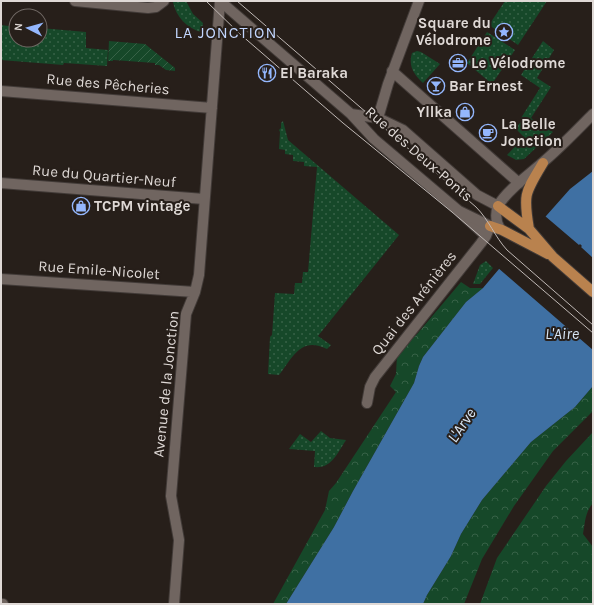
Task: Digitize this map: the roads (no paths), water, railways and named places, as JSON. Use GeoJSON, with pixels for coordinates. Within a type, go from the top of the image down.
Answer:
{"type":"FeatureCollection","features":[{"type":"Feature","properties":{"kind":"main road"},"geometry":{"type":"LineString","coordinates":[[526,224],[525,204],[527,191],[543,163]]}},
{"type":"Feature","properties":{"kind":"main road","name":"Rue des Deux-Ponts"},"geometry":{"type":"LineString","coordinates":[[498,206],[526,224],[553,257]]}},
{"type":"Feature","properties":{"kind":"main road","name":"Rue des Deux-Ponts"},"geometry":{"type":"LineString","coordinates":[[495,228],[553,257]]}},
{"type":"Feature","properties":{"kind":"main road"},"geometry":{"type":"LineString","coordinates":[[553,257],[593,292]]}},
{"type":"Feature","properties":{"kind":"street"},"geometry":{"type":"LineString","coordinates":[[75,1],[148,8],[156,7],[164,1]]}},
{"type":"Feature","properties":{"kind":"street","name":"Avenue de la Jonction"},"geometry":{"type":"LineString","coordinates":[[174,604],[178,540],[171,496],[186,314],[195,292],[199,275],[220,1]]}},
{"type":"Feature","properties":{"kind":"street","name":"Rue des Deux-Ponts"},"geometry":{"type":"LineString","coordinates":[[220,1],[351,114],[374,139],[458,211],[495,228]]}},
{"type":"Feature","properties":{"kind":"street"},"geometry":{"type":"LineString","coordinates":[[378,118],[392,71],[419,1]]}},
{"type":"Feature","properties":{"kind":"street"},"geometry":{"type":"LineString","coordinates":[[392,71],[519,183]]}},
{"type":"Feature","properties":{"kind":"street","name":"Rue des Pêcheries"},"geometry":{"type":"LineString","coordinates":[[1,91],[212,108]]}},
{"type":"Feature","properties":{"kind":"street","name":"Rue des Deux-Ponts"},"geometry":{"type":"LineString","coordinates":[[351,114],[378,118],[403,130],[477,195],[498,206]]}},
{"type":"Feature","properties":{"kind":"street"},"geometry":{"type":"LineString","coordinates":[[495,228],[497,224],[496,218],[498,206],[519,183],[543,163],[593,114]]}},
{"type":"Feature","properties":{"kind":"street","name":"Rue du Quartier-Neuf"},"geometry":{"type":"LineString","coordinates":[[1,183],[204,199]]}},
{"type":"Feature","properties":{"kind":"street"},"geometry":{"type":"LineString","coordinates":[[458,211],[486,236]]}},
{"type":"Feature","properties":{"kind":"street","name":"Quai des Arénières"},"geometry":{"type":"LineString","coordinates":[[368,403],[370,387],[375,377],[486,236],[495,228]]}},
{"type":"Feature","properties":{"kind":"street","name":"Rue Emile-Nicolet"},"geometry":{"type":"LineString","coordinates":[[1,279],[195,292]]}},
{"type":"Feature","properties":{"kind":"water"},"geometry":{"type":"Polygon","coordinates":[[[593,171],[593,386],[575,407],[531,442],[482,500],[461,534],[451,556],[423,604],[286,604],[334,527],[414,383],[423,357],[466,302],[483,288],[570,189],[593,171]]]}},
{"type":"Feature","properties":{"kind":"tram line"},"geometry":{"type":"LineString","coordinates":[[206,1],[240,34],[343,123],[452,212],[593,333]]}},
{"type":"Feature","properties":{"kind":"tram line"},"geometry":{"type":"LineString","coordinates":[[237,1],[476,207],[485,217],[507,250],[593,325]]}},
{"type":"Feature","properties":{"kind":"place","name":"Square du Vélodrome"},"geometry":{"type":"Point","coordinates":[504,32]}},
{"type":"Feature","properties":{"kind":"place","name":"Le Vélodrome"},"geometry":{"type":"Point","coordinates":[458,63]}},
{"type":"Feature","properties":{"kind":"place","name":"El Baraka"},"geometry":{"type":"Point","coordinates":[267,73]}},
{"type":"Feature","properties":{"kind":"place","name":"Bar Ernest"},"geometry":{"type":"Point","coordinates":[436,86]}},
{"type":"Feature","properties":{"kind":"place","name":"Yllka"},"geometry":{"type":"Point","coordinates":[465,112]}},
{"type":"Feature","properties":{"kind":"place","name":"La Belle Jonction"},"geometry":{"type":"Point","coordinates":[488,133]}},
{"type":"Feature","properties":{"kind":"place","name":"TCPM vintage"},"geometry":{"type":"Point","coordinates":[81,206]}},
{"type":"Feature","properties":{"kind":"district","name":"LA JONCTION"},"geometry":{"type":"Point","coordinates":[226,32]}},
{"type":"Feature","properties":{"kind":"water label","name":"L'Aire"},"geometry":{"type":"Point","coordinates":[562,333]}},
{"type":"Feature","properties":{"kind":"water label","name":"L'Arve"},"geometry":{"type":"Point","coordinates":[461,425]}}]}
